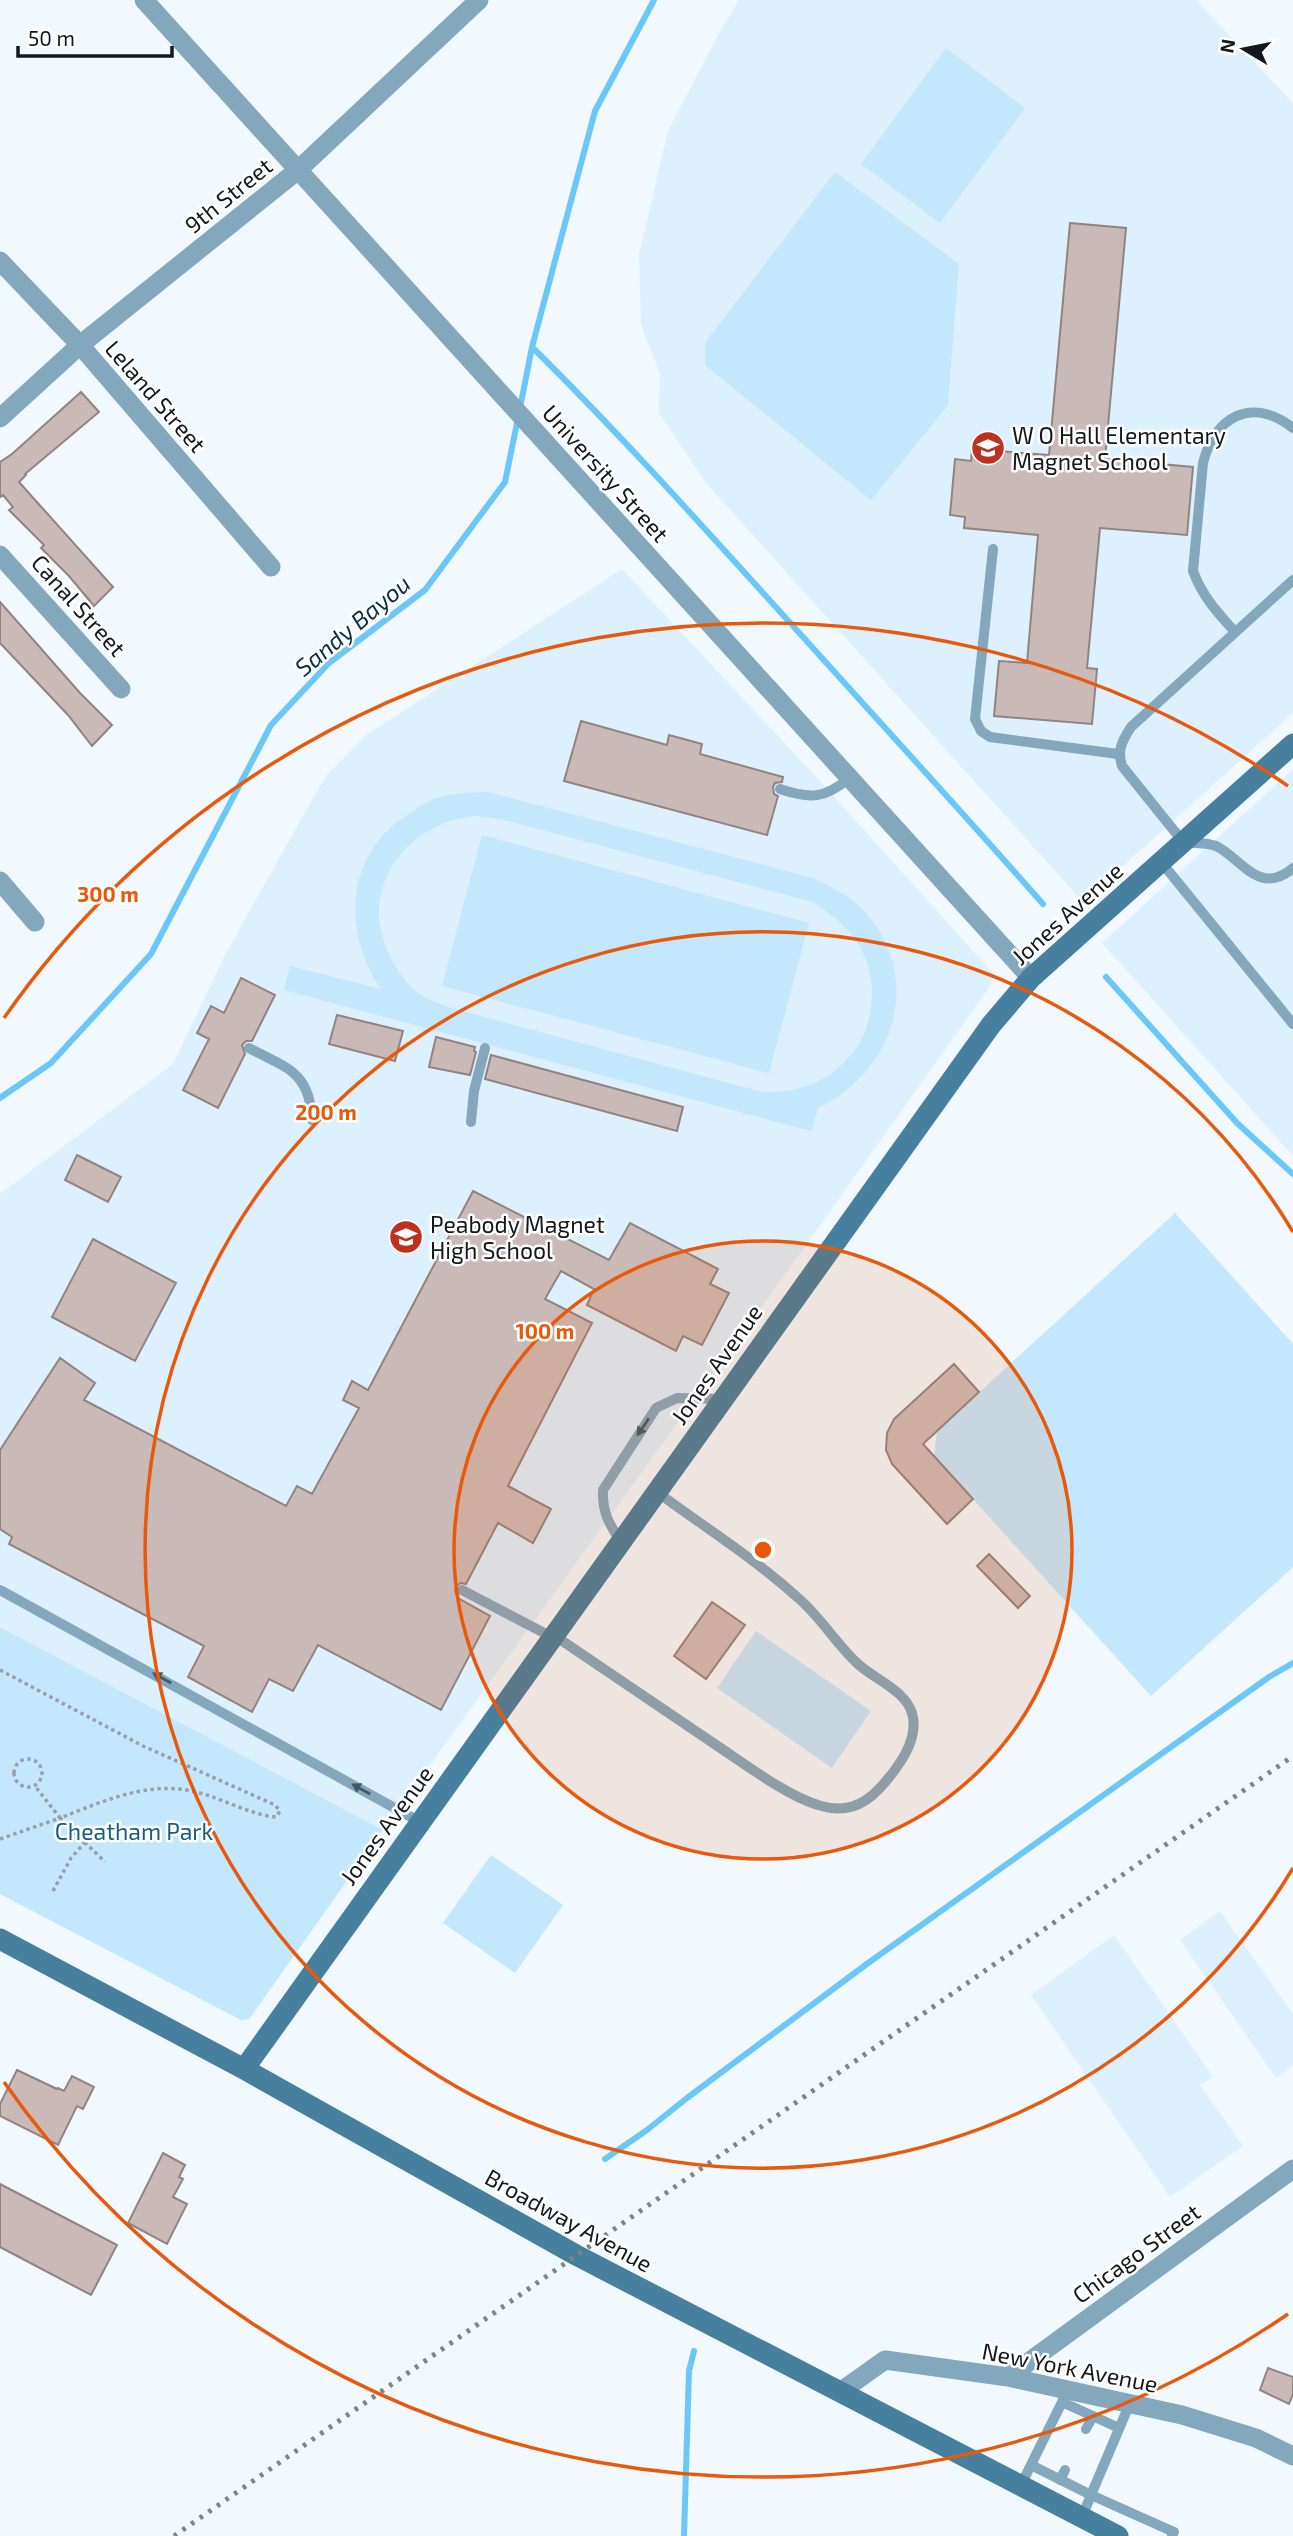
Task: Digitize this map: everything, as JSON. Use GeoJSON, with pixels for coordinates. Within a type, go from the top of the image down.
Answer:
{"type":"FeatureCollection","features":[{"type":"Feature","properties":{"kind":"street","name":"University Street"},"geometry":{"type":"LineString","coordinates":[[144,0],[1031,978]]}},
{"type":"Feature","properties":{"kind":"street","name":"9th Street"},"geometry":{"type":"LineString","coordinates":[[0,418],[80,345],[298,170],[479,0]]}},
{"type":"Feature","properties":{"kind":"street","name":"Leland Street"},"geometry":{"type":"LineString","coordinates":[[0,261],[80,345],[271,566]]}},
{"type":"Feature","properties":{"kind":"street","name":"Canal Street"},"geometry":{"type":"LineString","coordinates":[[0,555],[121,689]]}},
{"type":"Feature","properties":{"kind":"street","name":"Jones Avenue"},"geometry":{"type":"LineString","coordinates":[[244,2069],[991,1025],[1031,978],[1293,744]]}},
{"type":"Feature","properties":{"kind":"street"},"geometry":{"type":"LineString","coordinates":[[0,881],[35,922]]}},
{"type":"Feature","properties":{"kind":"street","name":"Broadway Avenue"},"geometry":{"type":"LineString","coordinates":[[0,1940],[244,2069],[576,2256],[1118,2536]]}},
{"type":"Feature","properties":{"kind":"street","name":"Chicago Street"},"geometry":{"type":"LineString","coordinates":[[1008,2376],[1293,2169]]}},
{"type":"Feature","properties":{"kind":"street","name":"New York Avenue"},"geometry":{"type":"LineString","coordinates":[[840,2392],[886,2360],[1008,2376],[1065,2396],[1130,2403],[1182,2415],[1256,2438],[1293,2456]]}},
{"type":"Feature","properties":{"kind":"lane"},"geometry":{"type":"LineString","coordinates":[[1235,632],[1213,608],[1199,587],[1193,571],[1203,463],[1207,447],[1215,433],[1228,421],[1242,414],[1259,412],[1273,415],[1293,428]]}},
{"type":"Feature","properties":{"kind":"lane"},"geometry":{"type":"LineString","coordinates":[[993,549],[975,719],[981,732],[990,737],[1118,754]]}},
{"type":"Feature","properties":{"kind":"lane"},"geometry":{"type":"LineString","coordinates":[[1293,580],[1130,727],[1118,754],[1122,766],[1184,844],[1208,843],[1221,848],[1246,870],[1258,876],[1274,877],[1293,868]]}},
{"type":"Feature","properties":{"kind":"lane"},"geometry":{"type":"LineString","coordinates":[[780,789],[808,796],[823,795],[835,790],[849,778]]}},
{"type":"Feature","properties":{"kind":"lane"},"geometry":{"type":"LineString","coordinates":[[1162,863],[1293,1024]]}},
{"type":"Feature","properties":{"kind":"lane"},"geometry":{"type":"LineString","coordinates":[[249,1048],[293,1073],[306,1086],[311,1100],[312,1120]]}},
{"type":"Feature","properties":{"kind":"lane"},"geometry":{"type":"LineString","coordinates":[[471,1122],[474,1091],[485,1048]]}},
{"type":"Feature","properties":{"kind":"lane"},"geometry":{"type":"LineString","coordinates":[[621,1542],[605,1518],[603,1490],[656,1408],[677,1398],[723,1399]]}},
{"type":"Feature","properties":{"kind":"lane"},"geometry":{"type":"LineString","coordinates":[[462,1590],[553,1636],[760,1774],[817,1805],[845,1808],[863,1804],[902,1758],[912,1739],[912,1711],[904,1699],[858,1664],[818,1616],[796,1595],[657,1492]]}},
{"type":"Feature","properties":{"kind":"lane"},"geometry":{"type":"LineString","coordinates":[[0,1590],[420,1822]]}},
{"type":"Feature","properties":{"kind":"lane"},"geometry":{"type":"LineString","coordinates":[[1021,2486],[1065,2396],[1093,2416],[1119,2428]]}},
{"type":"Feature","properties":{"kind":"lane"},"geometry":{"type":"LineString","coordinates":[[1082,2518],[1130,2403]]}},
{"type":"Feature","properties":{"kind":"lane"},"geometry":{"type":"LineString","coordinates":[[1086,2429],[1093,2416]]}},
{"type":"Feature","properties":{"kind":"lane"},"geometry":{"type":"LineString","coordinates":[[1031,2465],[1062,2475],[1091,2495],[1174,2532],[1172,2536]]}},
{"type":"Feature","properties":{"kind":"path"},"geometry":{"type":"LineString","coordinates":[[0,1671],[143,1746],[275,1805],[281,1811],[276,1817],[268,1816],[195,1791],[152,1788],[112,1799],[0,1839]]}},
{"type":"Feature","properties":{"kind":"path"},"geometry":{"type":"LineString","coordinates":[[22,1760],[36,1761],[42,1769],[41,1779],[35,1786],[22,1786],[15,1780],[15,1766],[22,1760]]}},
{"type":"Feature","properties":{"kind":"path"},"geometry":{"type":"LineString","coordinates":[[35,1786],[60,1818],[105,1862]]}},
{"type":"Feature","properties":{"kind":"path"},"geometry":{"type":"LineString","coordinates":[[53,1891],[71,1858],[85,1842]]}},
{"type":"Feature","properties":{"kind":"shaded area","name":"W O Hall Elementary Magnet School"},"geometry":{"type":"Polygon","coordinates":[[[739,0],[1196,0],[1293,103],[1293,713],[1083,902],[706,483],[659,413],[660,373],[641,325],[639,255],[668,131],[739,0]]]}},
{"type":"Feature","properties":{"kind":"shaded area","name":"Peabody Magnet High School"},"geometry":{"type":"Polygon","coordinates":[[[622,569],[818,779],[993,973],[991,985],[383,1830],[0,1627],[0,1194],[173,1064],[225,955],[314,796],[327,775],[365,736],[622,569]]]}},
{"type":"Feature","properties":{"kind":"shaded area"},"geometry":{"type":"Polygon","coordinates":[[[1293,769],[1293,1156],[1102,943],[1293,769]]]}},
{"type":"Feature","properties":{"kind":"shaded area"},"geometry":{"type":"Polygon","coordinates":[[[1220,1911],[1293,2014],[1293,2065],[1276,2078],[1180,1940],[1220,1911]]]}},
{"type":"Feature","properties":{"kind":"shaded area"},"geometry":{"type":"Polygon","coordinates":[[[1114,1935],[1213,2077],[1200,2085],[1243,2146],[1170,2197],[1031,1995],[1114,1935]]]}},
{"type":"Feature","properties":{"kind":"green space"},"geometry":{"type":"Polygon","coordinates":[[[946,48],[1025,108],[940,223],[861,164],[946,48]]]}},
{"type":"Feature","properties":{"kind":"green space"},"geometry":{"type":"Polygon","coordinates":[[[835,172],[959,264],[948,405],[871,500],[705,365],[705,343],[835,172]]]}},
{"type":"Feature","properties":{"kind":"green space"},"geometry":{"type":"Polygon","coordinates":[[[488,792],[813,878],[842,893],[866,913],[884,939],[894,967],[897,995],[892,1023],[882,1048],[865,1072],[844,1092],[818,1108],[811,1131],[284,990],[290,966],[381,989],[368,967],[356,919],[356,896],[361,873],[371,851],[386,832],[427,802],[464,793],[488,792]],[[476,816],[450,821],[428,831],[408,846],[393,865],[383,886],[379,910],[382,935],[399,971],[422,996],[448,1007],[762,1092],[804,1087],[823,1079],[853,1053],[870,1015],[871,977],[857,943],[846,929],[813,902],[500,819],[476,816]]]}},
{"type":"Feature","properties":{"kind":"green space"},"geometry":{"type":"Polygon","coordinates":[[[482,835],[809,923],[769,1073],[442,986],[482,835]]]}},
{"type":"Feature","properties":{"kind":"green space"},"geometry":{"type":"Polygon","coordinates":[[[1175,1213],[1293,1344],[1293,1567],[1151,1696],[934,1456],[937,1431],[1175,1213]]]}},
{"type":"Feature","properties":{"kind":"green space","name":"Cheatham Park"},"geometry":{"type":"Polygon","coordinates":[[[0,1627],[383,1830],[249,2019],[241,2020],[0,1894],[0,1627]]]}},
{"type":"Feature","properties":{"kind":"green space"},"geometry":{"type":"Polygon","coordinates":[[[756,1631],[871,1711],[832,1768],[717,1688],[756,1631]]]}},
{"type":"Feature","properties":{"kind":"green space"},"geometry":{"type":"Polygon","coordinates":[[[491,1855],[563,1905],[515,1973],[443,1923],[491,1855]]]}},
{"type":"Feature","properties":{"kind":"building","name":"W O Hall Elementary Magnet School"},"geometry":{"type":"Polygon","coordinates":[[[1070,223],[1126,228],[1105,459],[1193,467],[1187,535],[1100,528],[1087,668],[1097,669],[1092,724],[994,716],[999,661],[1027,663],[1038,535],[964,528],[965,517],[950,515],[955,459],[971,461],[972,449],[1049,455],[1070,223]]]}},
{"type":"Feature","properties":{"kind":"building"},"geometry":{"type":"Polygon","coordinates":[[[81,392],[99,412],[19,482],[113,587],[94,606],[41,548],[44,545],[9,510],[13,507],[3,495],[0,497],[0,462],[81,392]]]}},
{"type":"Feature","properties":{"kind":"building"},"geometry":{"type":"Polygon","coordinates":[[[0,602],[80,693],[112,725],[92,746],[68,715],[0,643],[0,602]]]}},
{"type":"Feature","properties":{"kind":"building"},"geometry":{"type":"Polygon","coordinates":[[[581,721],[667,745],[669,735],[702,744],[700,754],[783,777],[782,782],[775,783],[773,787],[774,794],[778,796],[767,835],[564,781],[581,721]]]}},
{"type":"Feature","properties":{"kind":"building"},"geometry":{"type":"Polygon","coordinates":[[[241,978],[275,995],[252,1041],[246,1041],[242,1045],[245,1054],[218,1108],[183,1090],[209,1039],[197,1033],[211,1006],[224,1013],[241,978]]]}},
{"type":"Feature","properties":{"kind":"building"},"geometry":{"type":"Polygon","coordinates":[[[337,1015],[403,1031],[395,1061],[329,1044],[337,1015]]]}},
{"type":"Feature","properties":{"kind":"building"},"geometry":{"type":"Polygon","coordinates":[[[436,1037],[475,1047],[470,1075],[429,1067],[436,1037]]]}},
{"type":"Feature","properties":{"kind":"building"},"geometry":{"type":"Polygon","coordinates":[[[491,1055],[683,1107],[677,1131],[485,1079],[491,1055]]]}},
{"type":"Feature","properties":{"kind":"building"},"geometry":{"type":"Polygon","coordinates":[[[77,1155],[121,1177],[108,1202],[65,1180],[77,1155]]]}},
{"type":"Feature","properties":{"kind":"building","name":"Peabody Magnet High School"},"geometry":{"type":"Polygon","coordinates":[[[473,1191],[609,1260],[630,1223],[718,1269],[710,1284],[729,1293],[702,1345],[683,1336],[676,1351],[587,1305],[594,1289],[561,1271],[545,1299],[592,1323],[508,1486],[551,1509],[533,1543],[498,1523],[466,1584],[456,1586],[458,1598],[490,1616],[441,1710],[318,1645],[293,1691],[269,1679],[252,1712],[188,1677],[204,1646],[9,1544],[12,1537],[0,1529],[0,1450],[60,1358],[95,1383],[84,1400],[286,1506],[297,1486],[312,1494],[359,1408],[343,1400],[352,1381],[368,1390],[473,1191]]]}},
{"type":"Feature","properties":{"kind":"building"},"geometry":{"type":"Polygon","coordinates":[[[93,1239],[176,1283],[135,1361],[52,1317],[93,1239]]]}},
{"type":"Feature","properties":{"kind":"building"},"geometry":{"type":"Polygon","coordinates":[[[954,1364],[979,1392],[923,1444],[973,1499],[947,1524],[892,1464],[886,1450],[887,1433],[894,1419],[954,1364]]]}},
{"type":"Feature","properties":{"kind":"building"},"geometry":{"type":"Polygon","coordinates":[[[989,1554],[1030,1596],[1018,1608],[977,1566],[989,1554]]]}},
{"type":"Feature","properties":{"kind":"building"},"geometry":{"type":"Polygon","coordinates":[[[712,1602],[745,1625],[706,1679],[674,1656],[712,1602]]]}},
{"type":"Feature","properties":{"kind":"building"},"geometry":{"type":"Polygon","coordinates":[[[17,2070],[64,2091],[72,2076],[94,2087],[83,2109],[77,2106],[58,2145],[0,2116],[0,2104],[17,2070]]]}},
{"type":"Feature","properties":{"kind":"building"},"geometry":{"type":"Polygon","coordinates":[[[163,2153],[185,2165],[179,2177],[183,2179],[173,2197],[187,2204],[167,2244],[128,2223],[163,2153]]]}},
{"type":"Feature","properties":{"kind":"building"},"geometry":{"type":"Polygon","coordinates":[[[0,2184],[117,2245],[91,2295],[0,2247],[0,2184]]]}},
{"type":"Feature","properties":{"kind":"building"},"geometry":{"type":"Polygon","coordinates":[[[1268,2368],[1293,2377],[1293,2394],[1289,2404],[1260,2390],[1268,2368]]]}},
{"type":"Feature","properties":{"kind":"waterway","name":"Sandy Bayou"},"geometry":{"type":"LineString","coordinates":[[520,408],[532,347],[595,111],[654,0]]}},
{"type":"Feature","properties":{"kind":"waterway"},"geometry":{"type":"LineString","coordinates":[[532,347],[703,527],[1043,904]]}},
{"type":"Feature","properties":{"kind":"waterway","name":"Sandy Bayou"},"geometry":{"type":"LineString","coordinates":[[0,1098],[51,1063],[151,954],[271,725],[329,663],[425,590],[505,482],[518,418]]}},
{"type":"Feature","properties":{"kind":"waterway"},"geometry":{"type":"LineString","coordinates":[[1106,977],[1238,1124],[1293,1174]]}},
{"type":"Feature","properties":{"kind":"waterway"},"geometry":{"type":"LineString","coordinates":[[605,2159],[864,1966],[1269,1677],[1293,1663]]}},
{"type":"Feature","properties":{"kind":"waterway"},"geometry":{"type":"LineString","coordinates":[[684,2536],[689,2371],[694,2351]]}},
{"type":"Feature","properties":{"kind":"railway"},"geometry":{"type":"LineString","coordinates":[[174,2536],[1293,1756]]}},
{"type":"Feature","properties":{"kind":"place","name":"W O Hall Elementary Magnet School"},"geometry":{"type":"Point","coordinates":[988,448]}},
{"type":"Feature","properties":{"kind":"place","name":"Peabody Magnet High School"},"geometry":{"type":"Point","coordinates":[406,1237]}}]}
